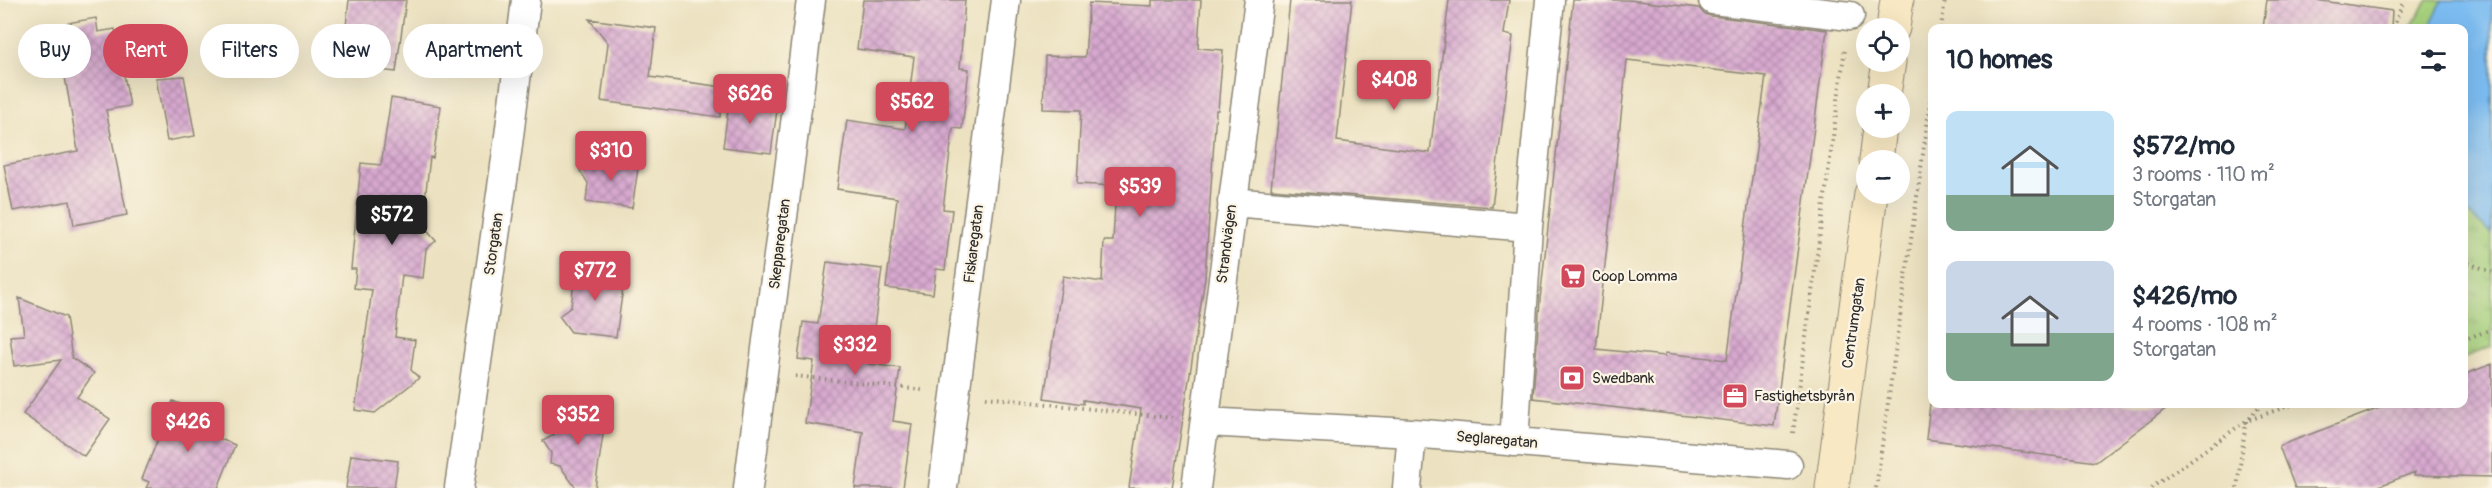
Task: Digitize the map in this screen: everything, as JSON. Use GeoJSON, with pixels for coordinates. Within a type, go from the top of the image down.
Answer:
{"type":"FeatureCollection","features":[{"type":"Feature","properties":{"kind":"street","name":"Storgatan"},"geometry":{"type":"LineString","coordinates":[[459,488],[507,152],[526,0]]}},
{"type":"Feature","properties":{"kind":"street","name":"Skepparegatan"},"geometry":{"type":"LineString","coordinates":[[748,488],[812,0]]}},
{"type":"Feature","properties":{"kind":"street","name":"Fiskaregatan"},"geometry":{"type":"LineString","coordinates":[[943,488],[1006,0]]}},
{"type":"Feature","properties":{"kind":"street","name":"Strandvägen"},"geometry":{"type":"LineString","coordinates":[[1196,488],[1259,0]]}},
{"type":"Feature","properties":{"kind":"street"},"geometry":{"type":"LineString","coordinates":[[1514,442],[1528,227],[1550,0]]}},
{"type":"Feature","properties":{"kind":"street"},"geometry":{"type":"LineString","coordinates":[[1713,0],[1850,16]]}},
{"type":"Feature","properties":{"kind":"street"},"geometry":{"type":"LineString","coordinates":[[1894,18],[1897,0]]}},
{"type":"Feature","properties":{"kind":"street"},"geometry":{"type":"LineString","coordinates":[[1232,202],[1528,227]]}},
{"type":"Feature","properties":{"kind":"street","name":"Centrumgatan"},"geometry":{"type":"LineString","coordinates":[[1832,488],[1870,204]]}},
{"type":"Feature","properties":{"kind":"street","name":"Seglaregatan"},"geometry":{"type":"LineString","coordinates":[[1206,422],[1412,433],[1788,465]]}},
{"type":"Feature","properties":{"kind":"street"},"geometry":{"type":"LineString","coordinates":[[1407,488],[1412,433]]}},
{"type":"Feature","properties":{"kind":"path"},"geometry":{"type":"LineString","coordinates":[[1942,24],[1945,0]]}},
{"type":"Feature","properties":{"kind":"path"},"geometry":{"type":"LineString","coordinates":[[2395,24],[2404,0]]}},
{"type":"Feature","properties":{"kind":"path"},"geometry":{"type":"LineString","coordinates":[[1788,465],[1850,16]]}},
{"type":"Feature","properties":{"kind":"path"},"geometry":{"type":"LineString","coordinates":[[1876,488],[1928,118]]}},
{"type":"Feature","properties":{"kind":"path"},"geometry":{"type":"LineString","coordinates":[[2468,263],[2492,272]]}},
{"type":"Feature","properties":{"kind":"path"},"geometry":{"type":"LineString","coordinates":[[2468,338],[2492,329]]}},
{"type":"Feature","properties":{"kind":"path"},"geometry":{"type":"LineString","coordinates":[[2151,488],[2246,421],[2258,408]]}},
{"type":"Feature","properties":{"kind":"path"},"geometry":{"type":"LineString","coordinates":[[2246,421],[2283,408]]}},
{"type":"Feature","properties":{"kind":"path"},"geometry":{"type":"LineString","coordinates":[[2237,488],[2246,421]]}},
{"type":"Feature","properties":{"kind":"green space"},"geometry":{"type":"Polygon","coordinates":[[[2428,0],[2492,0],[2492,347],[2468,356],[2468,24],[2413,24],[2428,0]]]}},
{"type":"Feature","properties":{"kind":"water"},"geometry":{"type":"Polygon","coordinates":[[[2443,0],[2492,0],[2492,234],[2468,213],[2468,24],[2431,24],[2443,0]]]}},
{"type":"Feature","properties":{"kind":"building"},"geometry":{"type":"Polygon","coordinates":[[[349,0],[406,0],[396,72],[391,71],[391,24],[346,24],[349,0]]]}},
{"type":"Feature","properties":{"kind":"building"},"geometry":{"type":"Polygon","coordinates":[[[863,0],[965,0],[960,68],[969,69],[962,129],[953,128],[943,209],[952,210],[945,270],[936,269],[933,294],[886,288],[897,198],[837,189],[847,120],[905,129],[914,57],[857,49],[863,0]]]}},
{"type":"Feature","properties":{"kind":"building"},"geometry":{"type":"Polygon","coordinates":[[[1152,0],[1201,0],[1198,48],[1223,50],[1218,110],[1216,110],[1205,278],[1172,488],[1129,488],[1141,409],[1083,400],[1083,404],[1044,398],[1063,276],[1102,282],[1104,241],[1113,241],[1116,186],[1077,184],[1081,110],[1043,109],[1045,56],[1085,57],[1089,3],[1152,6],[1152,0]]]}},
{"type":"Feature","properties":{"kind":"building"},"geometry":{"type":"Polygon","coordinates":[[[1290,0],[1352,0],[1337,141],[1430,153],[1449,0],[1509,0],[1504,34],[1513,36],[1492,207],[1271,189],[1290,0]]]}},
{"type":"Feature","properties":{"kind":"building"},"geometry":{"type":"Polygon","coordinates":[[[1573,0],[1629,0],[1699,8],[1704,14],[1711,16],[1827,30],[1774,426],[1533,398],[1540,300],[1573,0]],[[1627,60],[1596,349],[1727,360],[1766,76],[1627,60]]]}},
{"type":"Feature","properties":{"kind":"building"},"geometry":{"type":"Polygon","coordinates":[[[2267,0],[2315,0],[2392,11],[2391,24],[2264,24],[2267,0]]]}},
{"type":"Feature","properties":{"kind":"building"},"geometry":{"type":"Polygon","coordinates":[[[96,18],[98,32],[103,31],[103,78],[125,78],[130,106],[106,110],[127,215],[74,225],[70,201],[13,211],[4,165],[78,151],[65,78],[91,78],[91,24],[67,23],[96,18]]]}},
{"type":"Feature","properties":{"kind":"building"},"geometry":{"type":"Polygon","coordinates":[[[589,19],[656,28],[650,77],[723,87],[720,117],[601,101],[608,43],[589,19]]]}},
{"type":"Feature","properties":{"kind":"building"},"geometry":{"type":"Polygon","coordinates":[[[156,78],[184,78],[195,136],[167,141],[156,78]]]}},
{"type":"Feature","properties":{"kind":"building"},"geometry":{"type":"Polygon","coordinates":[[[730,96],[778,103],[771,153],[723,147],[730,96]]]}},
{"type":"Feature","properties":{"kind":"building"},"geometry":{"type":"Polygon","coordinates":[[[391,98],[441,106],[433,158],[430,157],[422,225],[436,241],[426,249],[423,278],[402,275],[395,337],[415,340],[411,370],[419,378],[375,413],[355,410],[372,290],[354,288],[356,269],[351,269],[361,163],[381,165],[391,98]]]}},
{"type":"Feature","properties":{"kind":"building"},"geometry":{"type":"Polygon","coordinates":[[[598,157],[639,162],[632,208],[586,202],[588,183],[580,171],[598,157]]]}},
{"type":"Feature","properties":{"kind":"building"},"geometry":{"type":"Polygon","coordinates":[[[582,262],[616,267],[613,286],[623,288],[616,337],[571,332],[559,316],[571,307],[574,281],[579,282],[582,262]]]}},
{"type":"Feature","properties":{"kind":"building"},"geometry":{"type":"Polygon","coordinates":[[[827,262],[882,269],[869,364],[900,368],[893,421],[912,424],[903,488],[855,488],[863,432],[805,423],[814,361],[798,359],[803,322],[818,324],[827,262]]]}},
{"type":"Feature","properties":{"kind":"building"},"geometry":{"type":"Polygon","coordinates":[[[19,298],[66,317],[72,358],[94,373],[77,397],[110,419],[84,456],[23,414],[61,360],[14,366],[10,336],[24,335],[19,298]]]}},
{"type":"Feature","properties":{"kind":"building"},"geometry":{"type":"Polygon","coordinates":[[[2492,364],[2492,477],[2414,475],[2415,472],[2374,488],[2295,488],[2279,446],[2379,408],[2468,408],[2468,373],[2492,364]]]}},
{"type":"Feature","properties":{"kind":"building"},"geometry":{"type":"Polygon","coordinates":[[[173,401],[214,418],[208,434],[235,445],[218,488],[146,488],[149,482],[142,479],[173,401]]]}},
{"type":"Feature","properties":{"kind":"building"},"geometry":{"type":"Polygon","coordinates":[[[558,408],[606,415],[595,488],[576,488],[560,466],[550,464],[551,453],[543,441],[554,435],[558,408]]]}},
{"type":"Feature","properties":{"kind":"building"},"geometry":{"type":"Polygon","coordinates":[[[1930,408],[2167,408],[2096,462],[1926,439],[1930,408]]]}},
{"type":"Feature","properties":{"kind":"building"},"geometry":{"type":"Polygon","coordinates":[[[351,455],[398,461],[394,488],[346,488],[351,455]]]}},
{"type":"Feature","properties":{"kind":"place","name":"Coop Lomma"},"geometry":{"type":"Point","coordinates":[1573,276]}},
{"type":"Feature","properties":{"kind":"place","name":"Swedbank"},"geometry":{"type":"Point","coordinates":[1572,378]}},
{"type":"Feature","properties":{"kind":"place","name":"Fastighetsbyrån"},"geometry":{"type":"Point","coordinates":[1735,396]}}]}
